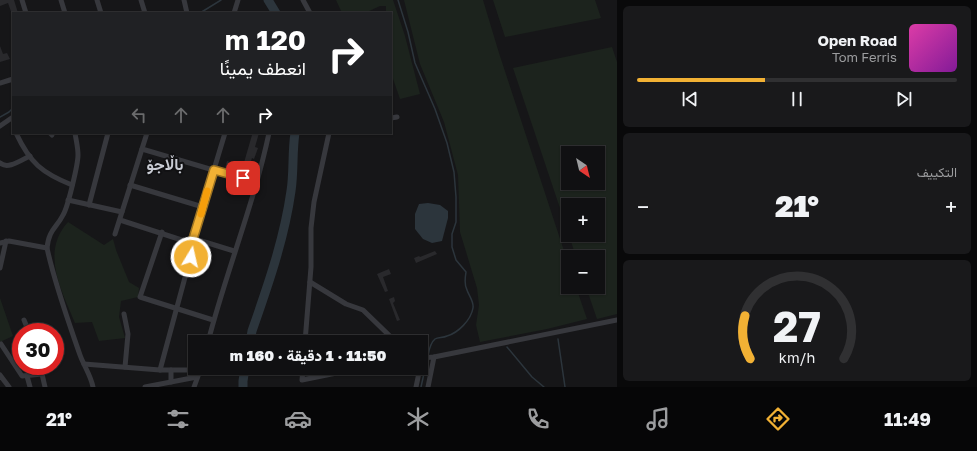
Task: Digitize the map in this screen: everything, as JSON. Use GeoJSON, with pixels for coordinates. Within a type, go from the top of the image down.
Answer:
{"type":"FeatureCollection","features":[{"type":"Feature","properties":{"kind":"street"},"geometry":{"type":"LineString","coordinates":[[22,0],[26,12]]}},
{"type":"Feature","properties":{"kind":"street"},"geometry":{"type":"LineString","coordinates":[[61,0],[65,12]]}},
{"type":"Feature","properties":{"kind":"street"},"geometry":{"type":"LineString","coordinates":[[97,0],[101,12]]}},
{"type":"Feature","properties":{"kind":"street"},"geometry":{"type":"LineString","coordinates":[[141,0],[145,12]]}},
{"type":"Feature","properties":{"kind":"street"},"geometry":{"type":"LineString","coordinates":[[184,0],[187,12]]}},
{"type":"Feature","properties":{"kind":"street"},"geometry":{"type":"LineString","coordinates":[[234,12],[238,0]]}},
{"type":"Feature","properties":{"kind":"street"},"geometry":{"type":"LineString","coordinates":[[303,0],[309,12]]}},
{"type":"Feature","properties":{"kind":"street"},"geometry":{"type":"LineString","coordinates":[[0,83],[12,79]]}},
{"type":"Feature","properties":{"kind":"street"},"geometry":{"type":"LineString","coordinates":[[0,126],[12,118]]}},
{"type":"Feature","properties":{"kind":"street"},"geometry":{"type":"LineString","coordinates":[[17,134],[36,165],[46,173],[72,185]]}},
{"type":"Feature","properties":{"kind":"street"},"geometry":{"type":"LineString","coordinates":[[75,134],[78,157],[72,185],[64,214],[50,235],[47,248],[64,309],[84,364],[91,378],[93,387]]}},
{"type":"Feature","properties":{"kind":"street"},"geometry":{"type":"LineString","coordinates":[[89,205],[108,134]]}},
{"type":"Feature","properties":{"kind":"street"},"geometry":{"type":"LineString","coordinates":[[115,234],[147,134]]}},
{"type":"Feature","properties":{"kind":"street"},"geometry":{"type":"LineString","coordinates":[[160,370],[203,207],[225,134]]}},
{"type":"Feature","properties":{"kind":"street"},"geometry":{"type":"LineString","coordinates":[[210,335],[234,251],[257,183],[269,134]]}},
{"type":"Feature","properties":{"kind":"street"},"geometry":{"type":"LineString","coordinates":[[306,335],[311,266],[311,228],[314,202],[329,134]]}},
{"type":"Feature","properties":{"kind":"street"},"geometry":{"type":"LineString","coordinates":[[142,149],[257,183]]}},
{"type":"Feature","properties":{"kind":"street"},"geometry":{"type":"LineString","coordinates":[[0,163],[4,166],[8,166],[30,156]]}},
{"type":"Feature","properties":{"kind":"street"},"geometry":{"type":"LineString","coordinates":[[130,185],[203,207]]}},
{"type":"Feature","properties":{"kind":"street"},"geometry":{"type":"LineString","coordinates":[[68,200],[122,212]]}},
{"type":"Feature","properties":{"kind":"street"},"geometry":{"type":"LineString","coordinates":[[120,220],[234,251]]}},
{"type":"Feature","properties":{"kind":"street"},"geometry":{"type":"LineString","coordinates":[[162,232],[140,297],[213,320]]}},
{"type":"Feature","properties":{"kind":"street"},"geometry":{"type":"LineString","coordinates":[[0,243],[6,242],[47,248]]}},
{"type":"Feature","properties":{"kind":"street"},"geometry":{"type":"LineString","coordinates":[[0,268],[6,242]]}},
{"type":"Feature","properties":{"kind":"street"},"geometry":{"type":"LineString","coordinates":[[310,282],[346,304],[363,310],[389,335]]}},
{"type":"Feature","properties":{"kind":"street"},"geometry":{"type":"LineString","coordinates":[[124,314],[128,334],[126,367]]}},
{"type":"Feature","properties":{"kind":"street"},"geometry":{"type":"LineString","coordinates":[[428,358],[617,320]]}},
{"type":"Feature","properties":{"kind":"street"},"geometry":{"type":"LineString","coordinates":[[1,344],[22,376],[34,375]]}},
{"type":"Feature","properties":{"kind":"street"},"geometry":{"type":"LineString","coordinates":[[428,387],[432,357]]}},
{"type":"Feature","properties":{"kind":"street"},"geometry":{"type":"LineString","coordinates":[[84,364],[160,370],[188,369]]}},
{"type":"Feature","properties":{"kind":"street"},"geometry":{"type":"LineString","coordinates":[[171,370],[171,382]]}},
{"type":"Feature","properties":{"kind":"street"},"geometry":{"type":"LineString","coordinates":[[0,375],[9,387]]}},
{"type":"Feature","properties":{"kind":"street"},"geometry":{"type":"LineString","coordinates":[[42,375],[45,387]]}},
{"type":"Feature","properties":{"kind":"street"},"geometry":{"type":"LineString","coordinates":[[302,375],[302,380],[327,375]]}},
{"type":"Feature","properties":{"kind":"street"},"geometry":{"type":"LineString","coordinates":[[416,387],[419,375]]}},
{"type":"Feature","properties":{"kind":"street"},"geometry":{"type":"LineString","coordinates":[[27,376],[30,387]]}},
{"type":"Feature","properties":{"kind":"street"},"geometry":{"type":"LineString","coordinates":[[145,387],[198,377]]}},
{"type":"Feature","properties":{"kind":"street"},"geometry":{"type":"LineString","coordinates":[[194,387],[198,377]]}},
{"type":"Feature","properties":{"kind":"shaded area"},"geometry":{"type":"Polygon","coordinates":[[[336,0],[393,0],[405,36],[420,94],[400,99],[392,76],[392,12],[386,12],[386,6],[380,6],[367,12],[342,12],[336,0]]]}},
{"type":"Feature","properties":{"kind":"shaded area"},"geometry":{"type":"Polygon","coordinates":[[[404,0],[483,0],[564,250],[561,250],[561,294],[578,294],[587,319],[547,329],[480,342],[476,325],[479,305],[477,288],[460,232],[458,175],[444,122],[420,64],[404,0]]]}},
{"type":"Feature","properties":{"kind":"shaded area"},"geometry":{"type":"Polygon","coordinates":[[[493,0],[595,0],[601,18],[505,37],[493,0]]]}},
{"type":"Feature","properties":{"kind":"shaded area"},"geometry":{"type":"Polygon","coordinates":[[[612,47],[617,62],[617,314],[597,319],[588,294],[605,294],[605,250],[574,250],[571,242],[605,242],[605,198],[561,198],[561,211],[513,68],[612,47]]]}},
{"type":"Feature","properties":{"kind":"shaded area"},"geometry":{"type":"Polygon","coordinates":[[[428,203],[440,205],[448,211],[448,218],[442,241],[432,243],[423,239],[415,229],[415,214],[419,204],[428,203]]]}},
{"type":"Feature","properties":{"kind":"shaded area"},"geometry":{"type":"Polygon","coordinates":[[[68,222],[104,245],[113,239],[129,282],[139,288],[138,297],[121,301],[119,317],[125,338],[99,341],[92,322],[75,323],[64,298],[56,272],[54,259],[55,246],[60,234],[68,222]]]}},
{"type":"Feature","properties":{"kind":"shaded area"},"geometry":{"type":"Polygon","coordinates":[[[0,298],[12,336],[0,342],[0,298]]]}},
{"type":"Feature","properties":{"kind":"building"},"geometry":{"type":"Polygon","coordinates":[[[0,0],[14,0],[18,12],[12,12],[12,14],[8,3],[0,6],[0,0]]]}},
{"type":"Feature","properties":{"kind":"building"},"geometry":{"type":"Polygon","coordinates":[[[0,46],[3,54],[7,53],[10,59],[0,62],[0,46]]]}},
{"type":"Feature","properties":{"kind":"building"},"geometry":{"type":"Polygon","coordinates":[[[250,134],[259,134],[255,147],[258,148],[254,159],[252,158],[247,174],[225,168],[227,161],[243,166],[252,135],[250,134]]]}},
{"type":"Feature","properties":{"kind":"building"},"geometry":{"type":"Polygon","coordinates":[[[435,251],[437,254],[416,263],[414,258],[435,251]]]}},
{"type":"Feature","properties":{"kind":"building"},"geometry":{"type":"Polygon","coordinates":[[[389,269],[391,274],[383,277],[388,291],[385,292],[377,274],[389,269]]]}},
{"type":"Feature","properties":{"kind":"building"},"geometry":{"type":"Polygon","coordinates":[[[394,297],[395,301],[393,303],[400,320],[397,321],[389,299],[394,297]]]}},
{"type":"Feature","properties":{"kind":"waterway"},"geometry":{"type":"LineString","coordinates":[[202,12],[221,0]]}},
{"type":"Feature","properties":{"kind":"waterway"},"geometry":{"type":"LineString","coordinates":[[268,0],[275,12]]}},
{"type":"Feature","properties":{"kind":"waterway"},"geometry":{"type":"LineString","coordinates":[[398,0],[408,32],[415,63],[435,109],[447,143],[454,172],[456,197],[456,222],[452,234],[452,247],[456,260],[466,272],[465,286],[473,305],[470,317],[460,329],[445,337],[436,338],[432,342],[428,356]]}},
{"type":"Feature","properties":{"kind":"waterway"},"geometry":{"type":"LineString","coordinates":[[0,117],[12,109]]}},
{"type":"Feature","properties":{"kind":"waterway"},"geometry":{"type":"LineString","coordinates":[[251,335],[280,245],[288,209],[292,184],[295,134]]}},
{"type":"Feature","properties":{"kind":"waterway"},"geometry":{"type":"LineString","coordinates":[[558,339],[565,387]]}},
{"type":"Feature","properties":{"kind":"waterway"},"geometry":{"type":"LineString","coordinates":[[507,347],[532,377],[544,387]]}},
{"type":"Feature","properties":{"kind":"waterway"},"geometry":{"type":"LineString","coordinates":[[243,387],[244,375]]}},
{"type":"Feature","properties":{"kind":"waterway"},"geometry":{"type":"LineString","coordinates":[[421,387],[424,375]]}},
{"type":"Feature","properties":{"kind":"slow traffic"},"geometry":{"type":"LineString","coordinates":[[201,214],[207,191]]}},
{"type":"Feature","properties":{"kind":"district","name":"باڵاجۆ"},"geometry":{"type":"Point","coordinates":[165,164]}},
{"type":"Feature","properties":{"kind":"route"},"geometry":{"type":"LineString","coordinates":[[191,257],[194,244],[193,239],[214,170],[243,178]]}}]}
